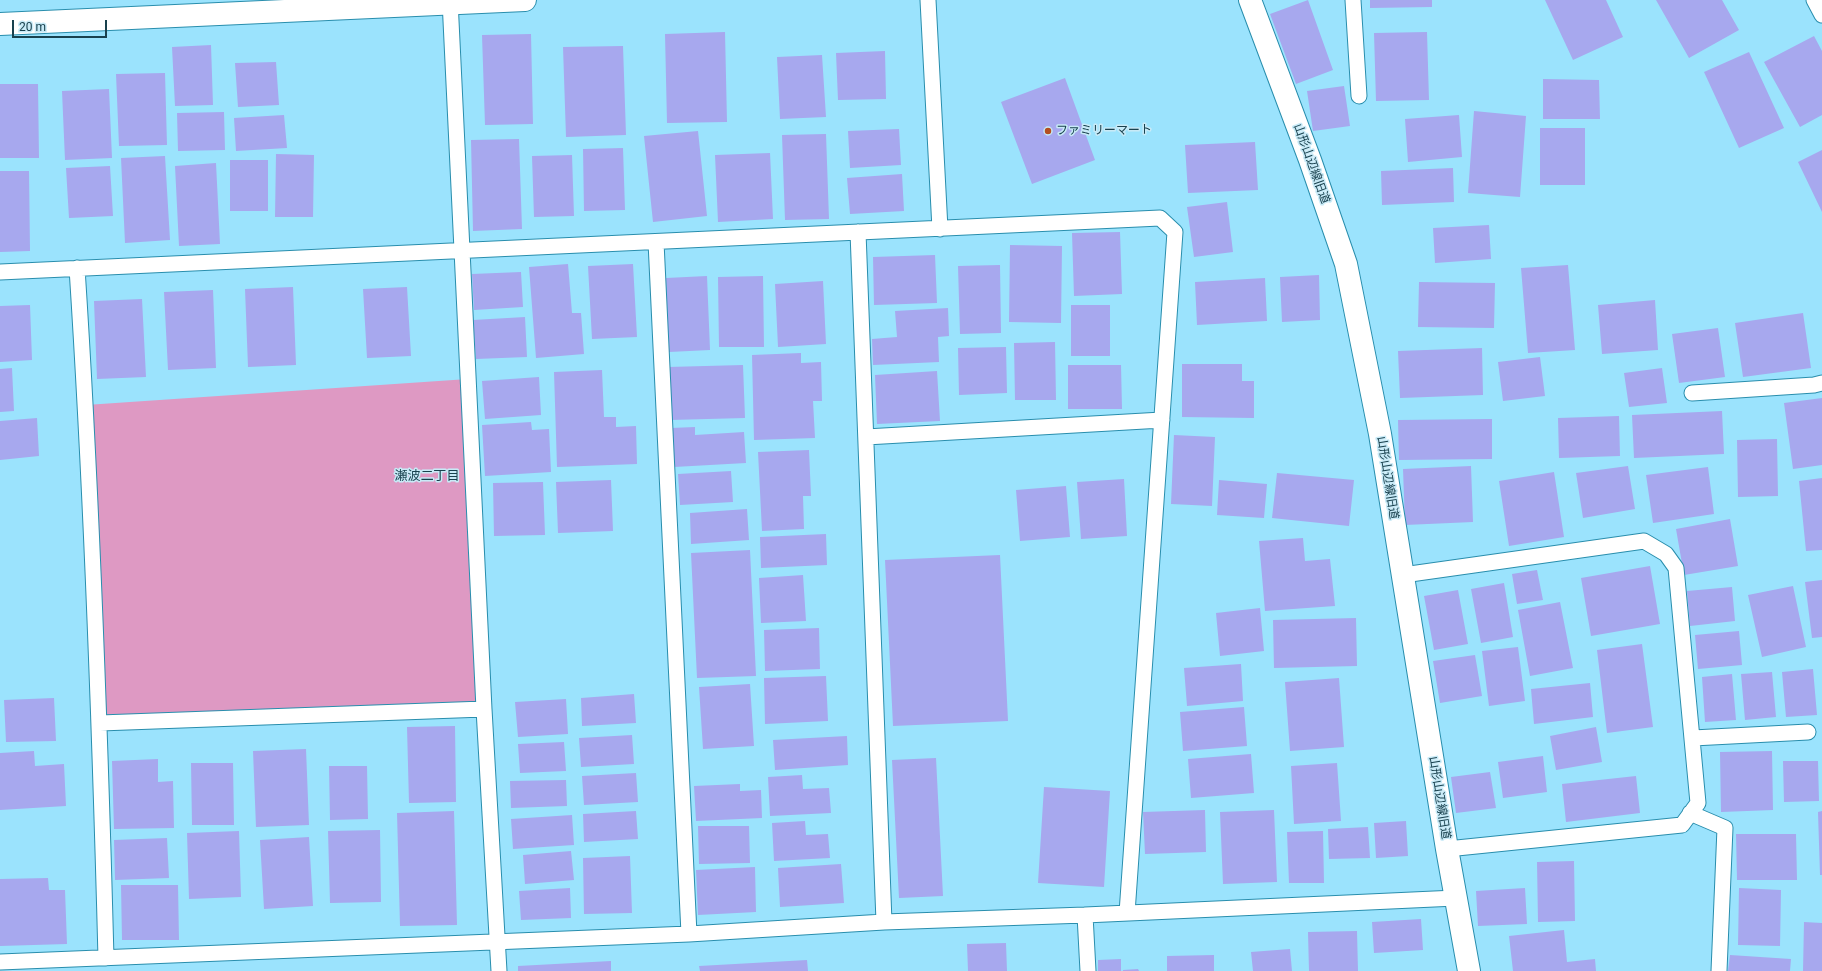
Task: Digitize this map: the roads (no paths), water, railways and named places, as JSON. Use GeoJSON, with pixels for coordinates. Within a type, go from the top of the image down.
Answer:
{"type":"FeatureCollection","features":[{"type":"Feature","properties":{"kind":"street"},"geometry":{"type":"LineString","coordinates":[[0,24],[450,1],[525,0]]}},
{"type":"Feature","properties":{"kind":"street","name":"山形山辺線旧道"},"geometry":{"type":"LineString","coordinates":[[1250,0],[1310,160],[1346,264],[1380,434],[1447,849],[1469,971]]}},
{"type":"Feature","properties":{"kind":"lane"},"geometry":{"type":"LineString","coordinates":[[928,0],[940,229]]}},
{"type":"Feature","properties":{"kind":"lane"},"geometry":{"type":"LineString","coordinates":[[1353,0],[1359,96]]}},
{"type":"Feature","properties":{"kind":"lane"},"geometry":{"type":"LineString","coordinates":[[1814,0],[1822,15]]}},
{"type":"Feature","properties":{"kind":"lane"},"geometry":{"type":"LineString","coordinates":[[450,1],[484,709],[499,971]]}},
{"type":"Feature","properties":{"kind":"lane"},"geometry":{"type":"LineString","coordinates":[[0,272],[1160,218],[1175,232],[1127,913]]}},
{"type":"Feature","properties":{"kind":"lane"},"geometry":{"type":"LineString","coordinates":[[858,232],[884,922]]}},
{"type":"Feature","properties":{"kind":"lane"},"geometry":{"type":"LineString","coordinates":[[656,242],[688,934]]}},
{"type":"Feature","properties":{"kind":"lane"},"geometry":{"type":"LineString","coordinates":[[78,268],[86,405],[100,723],[106,958]]}},
{"type":"Feature","properties":{"kind":"lane"},"geometry":{"type":"LineString","coordinates":[[1692,393],[1814,385],[1822,383]]}},
{"type":"Feature","properties":{"kind":"lane"},"geometry":{"type":"LineString","coordinates":[[866,437],[1162,420]]}},
{"type":"Feature","properties":{"kind":"lane"},"geometry":{"type":"LineString","coordinates":[[1402,575],[1644,541],[1666,554],[1676,568],[1698,803],[1682,825],[1447,849]]}},
{"type":"Feature","properties":{"kind":"lane"},"geometry":{"type":"LineString","coordinates":[[100,723],[484,709]]}},
{"type":"Feature","properties":{"kind":"lane"},"geometry":{"type":"LineString","coordinates":[[1693,738],[1808,732]]}},
{"type":"Feature","properties":{"kind":"lane"},"geometry":{"type":"LineString","coordinates":[[1690,813],[1725,828],[1718,971]]}},
{"type":"Feature","properties":{"kind":"lane"},"geometry":{"type":"LineString","coordinates":[[0,962],[688,934],[884,922],[1085,915],[1456,898]]}},
{"type":"Feature","properties":{"kind":"lane"},"geometry":{"type":"LineString","coordinates":[[1085,915],[1088,971]]}},
{"type":"Feature","properties":{"kind":"place","name":"ファミリーマート"},"geometry":{"type":"Point","coordinates":[1048,131]}},
{"type":"Feature","properties":{"kind":"district","name":"瀬波二丁目"},"geometry":{"type":"Point","coordinates":[427,477]}}]}
